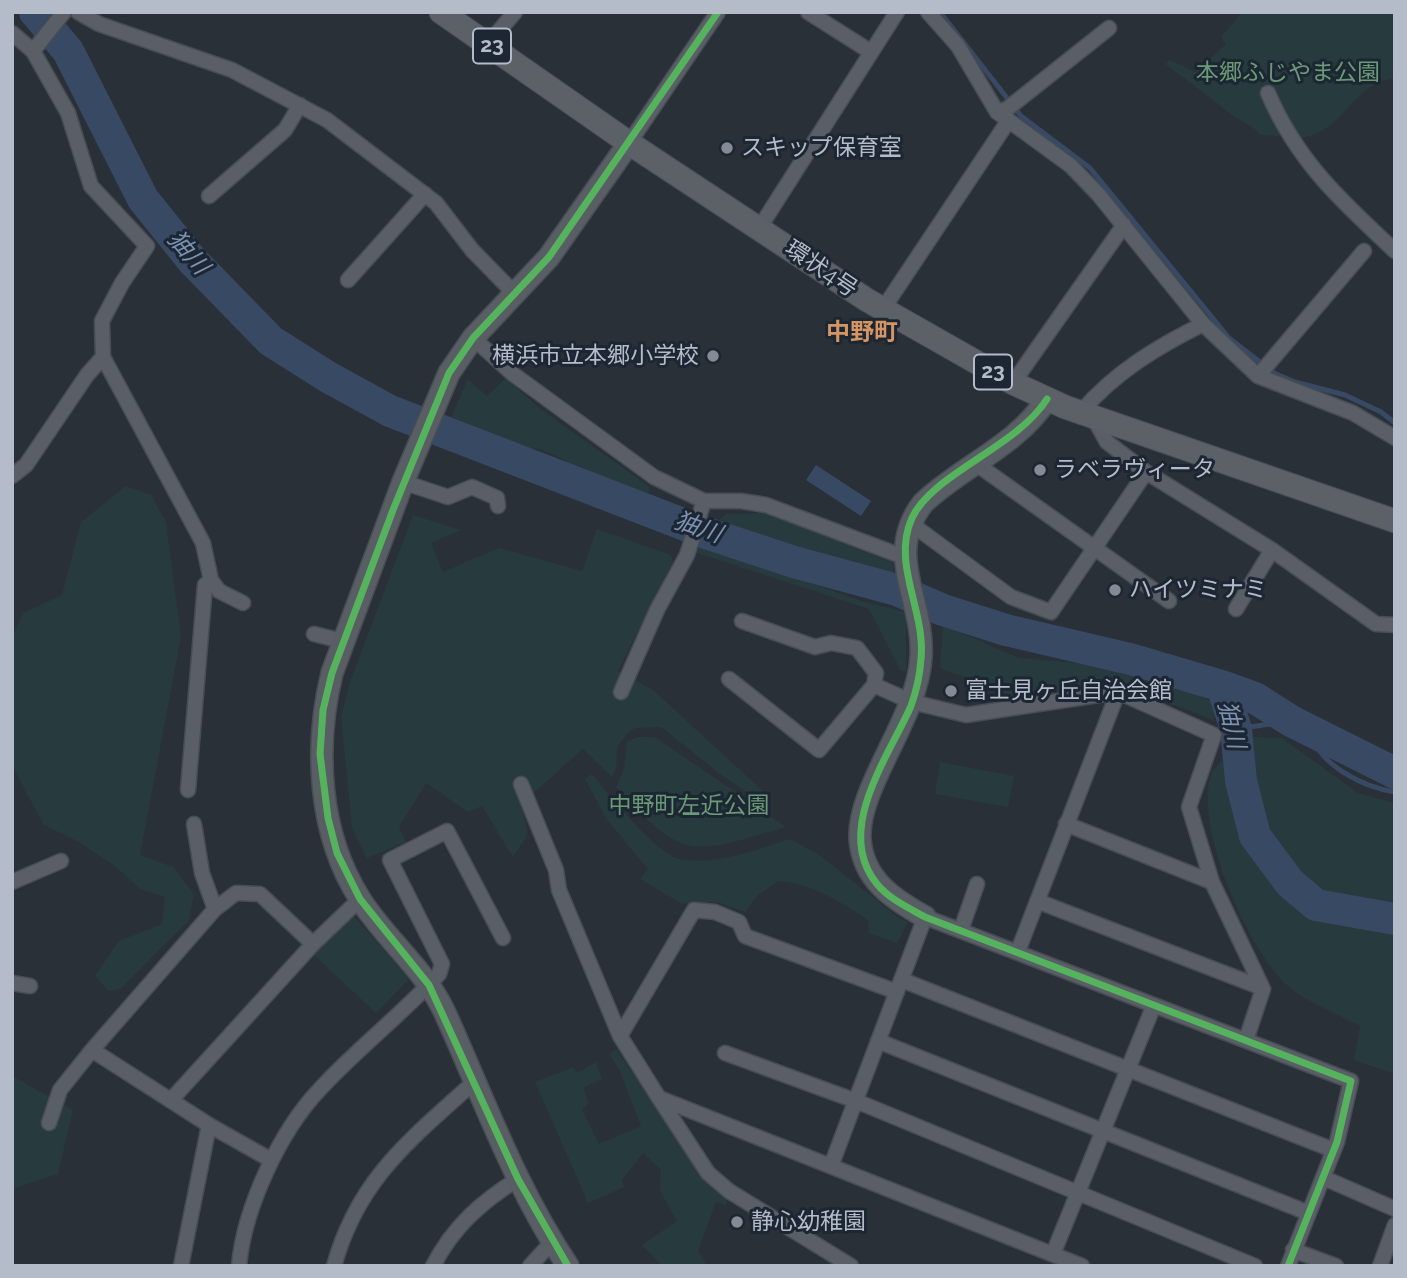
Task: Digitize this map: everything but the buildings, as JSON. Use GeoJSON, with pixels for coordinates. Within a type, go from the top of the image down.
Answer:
{"type":"FeatureCollection","features":[{"type":"Feature","properties":{"kind":"main road","name":"環状4号"},"geometry":{"type":"LineString","coordinates":[[441,12],[492,39]]}},
{"type":"Feature","properties":{"kind":"main road","name":"環状4号"},"geometry":{"type":"LineString","coordinates":[[466,12],[492,39],[543,80],[629,143],[883,309],[1013,383],[1087,414],[1395,521]]}},
{"type":"Feature","properties":{"kind":"street"},"geometry":{"type":"LineString","coordinates":[[492,39],[515,12]]}},
{"type":"Feature","properties":{"kind":"street"},"geometry":{"type":"LineString","coordinates":[[568,1266],[517,1179],[429,985],[360,900],[337,853],[328,818],[320,754],[323,710],[332,674],[403,482],[449,373],[473,338],[549,257],[718,12]]}},
{"type":"Feature","properties":{"kind":"street"},"geometry":{"type":"LineString","coordinates":[[808,12],[871,52]]}},
{"type":"Feature","properties":{"kind":"street"},"geometry":{"type":"LineString","coordinates":[[760,227],[897,12]]}},
{"type":"Feature","properties":{"kind":"street"},"geometry":{"type":"LineString","coordinates":[[928,12],[958,46],[1004,114],[1066,156],[1203,324],[1258,375],[1353,413],[1395,438]]}},
{"type":"Feature","properties":{"kind":"street"},"geometry":{"type":"LineString","coordinates":[[35,48],[68,13],[232,70],[327,120],[425,194],[515,294]]}},
{"type":"Feature","properties":{"kind":"street"},"geometry":{"type":"LineString","coordinates":[[883,309],[1004,114],[1026,93],[1109,28]]}},
{"type":"Feature","properties":{"kind":"street"},"geometry":{"type":"LineString","coordinates":[[12,33],[35,48],[68,113],[91,186],[147,246],[122,283],[102,321],[103,357],[203,543],[211,580],[219,591],[243,603]]}},
{"type":"Feature","properties":{"kind":"street"},"geometry":{"type":"LineString","coordinates":[[1268,93],[1283,130],[1328,188],[1393,254]]}},
{"type":"Feature","properties":{"kind":"street"},"geometry":{"type":"LineString","coordinates":[[209,196],[285,130],[300,105]]}},
{"type":"Feature","properties":{"kind":"street"},"geometry":{"type":"LineString","coordinates":[[348,280],[425,194]]}},
{"type":"Feature","properties":{"kind":"street"},"geometry":{"type":"LineString","coordinates":[[1013,383],[1124,225]]}},
{"type":"Feature","properties":{"kind":"street"},"geometry":{"type":"LineString","coordinates":[[1258,375],[1364,251]]}},
{"type":"Feature","properties":{"kind":"street"},"geometry":{"type":"LineString","coordinates":[[1203,324],[1132,364],[1098,392],[1087,414],[1107,442],[1146,472],[1272,550],[1376,624],[1395,625]]}},
{"type":"Feature","properties":{"kind":"street"},"geometry":{"type":"LineString","coordinates":[[473,338],[513,374],[654,477],[704,503],[741,501],[766,505],[904,557]]}},
{"type":"Feature","properties":{"kind":"street"},"geometry":{"type":"LineString","coordinates":[[12,476],[26,465],[87,374],[103,357]]}},
{"type":"Feature","properties":{"kind":"street"},"geometry":{"type":"LineString","coordinates":[[1047,399],[1038,414],[1019,431],[923,503],[911,523],[904,557],[922,656],[912,702],[872,790],[860,838],[866,863],[876,884],[925,917],[1350,1081],[1324,1178],[1306,1212],[1288,1266]]}},
{"type":"Feature","properties":{"kind":"street"},"geometry":{"type":"LineString","coordinates":[[975,463],[1169,601]]}},
{"type":"Feature","properties":{"kind":"street"},"geometry":{"type":"LineString","coordinates":[[911,523],[1011,597],[1051,612],[1146,472]]}},
{"type":"Feature","properties":{"kind":"street"},"geometry":{"type":"LineString","coordinates":[[403,482],[447,497],[472,487],[497,498],[498,506]]}},
{"type":"Feature","properties":{"kind":"street"},"geometry":{"type":"LineString","coordinates":[[621,692],[657,610],[691,545],[704,503]]}},
{"type":"Feature","properties":{"kind":"street"},"geometry":{"type":"LineString","coordinates":[[1236,609],[1272,550]]}},
{"type":"Feature","properties":{"kind":"street"},"geometry":{"type":"LineString","coordinates":[[188,790],[200,617],[205,586],[211,580]]}},
{"type":"Feature","properties":{"kind":"street"},"geometry":{"type":"LineString","coordinates":[[729,679],[819,750],[874,685],[876,673],[858,648],[831,643],[815,647],[742,621]]}},
{"type":"Feature","properties":{"kind":"street"},"geometry":{"type":"LineString","coordinates":[[314,634],[346,642]]}},
{"type":"Feature","properties":{"kind":"street"},"geometry":{"type":"LineString","coordinates":[[874,685],[912,702],[966,715],[1118,692],[1214,735],[1189,807],[1212,881],[1263,989],[1246,1040]]}},
{"type":"Feature","properties":{"kind":"street"},"geometry":{"type":"LineString","coordinates":[[1018,951],[1118,692]]}},
{"type":"Feature","properties":{"kind":"street"},"geometry":{"type":"LineString","coordinates":[[521,784],[537,812],[556,870],[559,890],[620,1036],[708,1173],[729,1191],[851,1266]]}},
{"type":"Feature","properties":{"kind":"street"},"geometry":{"type":"LineString","coordinates":[[194,824],[202,873],[215,909]]}},
{"type":"Feature","properties":{"kind":"street"},"geometry":{"type":"LineString","coordinates":[[1066,824],[1212,881]]}},
{"type":"Feature","properties":{"kind":"street"},"geometry":{"type":"LineString","coordinates":[[239,1266],[249,1214],[271,1160],[318,1091],[439,974],[442,964],[390,860],[447,831],[503,938]]}},
{"type":"Feature","properties":{"kind":"street"},"geometry":{"type":"LineString","coordinates":[[12,882],[61,861]]}},
{"type":"Feature","properties":{"kind":"street"},"geometry":{"type":"LineString","coordinates":[[961,930],[977,884]]}},
{"type":"Feature","properties":{"kind":"street"},"geometry":{"type":"LineString","coordinates":[[49,1123],[60,1090],[92,1050],[215,909],[236,893],[260,894],[313,944]]}},
{"type":"Feature","properties":{"kind":"street"},"geometry":{"type":"LineString","coordinates":[[171,1100],[313,944],[360,900]]}},
{"type":"Feature","properties":{"kind":"street"},"geometry":{"type":"LineString","coordinates":[[1037,901],[1260,987]]}},
{"type":"Feature","properties":{"kind":"street"},"geometry":{"type":"LineString","coordinates":[[620,1036],[694,910],[715,912],[739,922],[745,936],[899,986],[1128,1069],[1333,1150]]}},
{"type":"Feature","properties":{"kind":"street"},"geometry":{"type":"LineString","coordinates":[[831,1166],[925,917]]}},
{"type":"Feature","properties":{"kind":"street"},"geometry":{"type":"LineString","coordinates":[[12,983],[30,986]]}},
{"type":"Feature","properties":{"kind":"street"},"geometry":{"type":"LineString","coordinates":[[1053,1254],[1154,1005]]}},
{"type":"Feature","properties":{"kind":"street"},"geometry":{"type":"LineString","coordinates":[[878,1041],[1306,1212]]}},
{"type":"Feature","properties":{"kind":"street"},"geometry":{"type":"LineString","coordinates":[[92,1050],[209,1125],[271,1160]]}},
{"type":"Feature","properties":{"kind":"street"},"geometry":{"type":"LineString","coordinates":[[725,1053],[856,1101],[1255,1266]]}},
{"type":"Feature","properties":{"kind":"street"},"geometry":{"type":"LineString","coordinates":[[334,1266],[344,1230],[367,1189],[397,1152],[474,1082]]}},
{"type":"Feature","properties":{"kind":"street"},"geometry":{"type":"LineString","coordinates":[[659,1098],[1082,1266]]}},
{"type":"Feature","properties":{"kind":"street"},"geometry":{"type":"LineString","coordinates":[[181,1266],[209,1125]]}},
{"type":"Feature","properties":{"kind":"street"},"geometry":{"type":"LineString","coordinates":[[1324,1178],[1395,1209]]}},
{"type":"Feature","properties":{"kind":"street"},"geometry":{"type":"LineString","coordinates":[[433,1266],[444,1244],[473,1210],[517,1179]]}},
{"type":"Feature","properties":{"kind":"street"},"geometry":{"type":"LineString","coordinates":[[1380,1266],[1395,1225]]}},
{"type":"Feature","properties":{"kind":"street"},"geometry":{"type":"LineString","coordinates":[[530,1266],[552,1242]]}},
{"type":"Feature","properties":{"kind":"street"},"geometry":{"type":"LineString","coordinates":[[1293,1250],[1336,1266]]}},
{"type":"Feature","properties":{"kind":"green space","name":"本郷ふじやま公園"},"geometry":{"type":"Polygon","coordinates":[[[1243,12],[1395,12],[1395,78],[1381,81],[1369,88],[1323,131],[1304,137],[1260,135],[1165,64],[1170,60],[1196,72],[1226,44],[1221,37],[1243,12]]]}},
{"type":"Feature","properties":{"kind":"green space"},"geometry":{"type":"Polygon","coordinates":[[[506,378],[539,408],[650,487],[647,496],[614,488],[583,475],[561,458],[539,449],[495,444],[449,422],[468,379],[487,396],[506,378]]]}},
{"type":"Feature","properties":{"kind":"green space"},"geometry":{"type":"Polygon","coordinates":[[[126,486],[151,495],[166,522],[181,637],[140,855],[173,867],[194,894],[189,920],[120,989],[108,991],[95,975],[119,941],[162,924],[165,897],[140,889],[116,867],[79,842],[44,825],[12,763],[12,637],[23,613],[62,595],[81,522],[126,486]]]}},
{"type":"Feature","properties":{"kind":"green space"},"geometry":{"type":"Polygon","coordinates":[[[766,513],[893,563],[894,578],[777,548],[767,540],[715,524],[726,514],[766,513]]]}},
{"type":"Feature","properties":{"kind":"green space"},"geometry":{"type":"Polygon","coordinates":[[[413,515],[461,530],[431,543],[443,572],[499,548],[582,571],[597,529],[671,555],[673,562],[618,671],[653,690],[763,791],[772,803],[768,807],[720,774],[661,727],[635,728],[620,743],[612,777],[583,749],[521,804],[528,834],[513,857],[482,806],[468,812],[426,783],[399,827],[406,842],[367,858],[352,828],[341,717],[350,682],[413,515]]]}},
{"type":"Feature","properties":{"kind":"green space"},"geometry":{"type":"Polygon","coordinates":[[[700,544],[865,602],[906,612],[906,671],[901,671],[869,609],[697,553],[700,544]]]}},
{"type":"Feature","properties":{"kind":"green space"},"geometry":{"type":"Polygon","coordinates":[[[943,625],[1019,658],[1098,665],[1173,689],[1196,693],[1218,705],[1213,720],[1123,685],[998,698],[997,689],[940,668],[943,625]]]}},
{"type":"Feature","properties":{"kind":"green space","name":"中野町左近公園"},"geometry":{"type":"Polygon","coordinates":[[[637,737],[655,737],[786,827],[710,846],[692,846],[676,841],[659,830],[616,787],[624,769],[627,742],[637,737]]]}},
{"type":"Feature","properties":{"kind":"green space"},"geometry":{"type":"Polygon","coordinates":[[[1253,737],[1282,738],[1358,793],[1395,803],[1395,910],[1359,908],[1329,900],[1291,870],[1265,833],[1258,797],[1253,737]]]}},
{"type":"Feature","properties":{"kind":"green space"},"geometry":{"type":"Polygon","coordinates":[[[1222,760],[1249,847],[1301,908],[1351,921],[1395,913],[1395,1074],[1354,1060],[1360,1026],[1295,992],[1264,958],[1251,935],[1226,881],[1210,825],[1210,777],[1222,760]]]}},
{"type":"Feature","properties":{"kind":"green space"},"geometry":{"type":"Polygon","coordinates":[[[940,762],[1014,776],[1008,807],[935,794],[940,762]]]}},
{"type":"Feature","properties":{"kind":"green space"},"geometry":{"type":"Polygon","coordinates":[[[592,774],[633,822],[670,855],[694,861],[722,859],[790,839],[818,854],[899,918],[908,922],[897,943],[869,933],[868,920],[836,900],[802,885],[778,881],[758,895],[745,912],[717,902],[682,904],[640,879],[648,869],[607,820],[585,779],[592,774]]]}},
{"type":"Feature","properties":{"kind":"green space"},"geometry":{"type":"Polygon","coordinates":[[[353,915],[409,979],[376,1013],[313,954],[353,915]]]}},
{"type":"Feature","properties":{"kind":"green space"},"geometry":{"type":"Polygon","coordinates":[[[616,1049],[689,1153],[727,1197],[726,1205],[716,1202],[698,1251],[707,1266],[662,1266],[642,1245],[677,1221],[660,1191],[661,1170],[643,1153],[622,1180],[624,1187],[588,1203],[535,1082],[573,1067],[577,1073],[596,1062],[602,1079],[583,1088],[589,1104],[582,1109],[599,1144],[641,1126],[619,1069],[609,1054],[616,1049]]]}},
{"type":"Feature","properties":{"kind":"green space"},"geometry":{"type":"Polygon","coordinates":[[[12,1076],[73,1110],[58,1174],[12,1189],[12,1076]]]}},
{"type":"Feature","properties":{"kind":"water"},"geometry":{"type":"Polygon","coordinates":[[[816,465],[871,501],[861,516],[806,480],[816,465]]]}},
{"type":"Feature","properties":{"kind":"waterway","name":"㹨川"},"geometry":{"type":"LineString","coordinates":[[35,12],[68,51],[143,199],[192,260],[271,341],[328,377],[390,411],[706,533],[794,562],[897,590],[943,610],[1006,630],[1130,659],[1222,686],[1236,729],[1241,781],[1255,836],[1290,883],[1316,905],[1395,919]]}},
{"type":"Feature","properties":{"kind":"waterway"},"geometry":{"type":"LineString","coordinates":[[940,12],[1021,116],[1090,168],[1229,338],[1274,373],[1295,382],[1345,395],[1381,412],[1395,423]]}},
{"type":"Feature","properties":{"kind":"waterway"},"geometry":{"type":"LineString","coordinates":[[1222,686],[1255,698],[1291,721],[1395,773]]}},
{"type":"Feature","properties":{"kind":"waterway"},"geometry":{"type":"LineString","coordinates":[[1236,729],[1291,721]]}},
{"type":"Feature","properties":{"kind":"waterway"},"geometry":{"type":"LineString","coordinates":[[1310,731],[1322,754],[1332,764],[1369,785],[1395,792]]}},
{"type":"Feature","properties":{"kind":"cycle path"},"geometry":{"type":"LineString","coordinates":[[568,1266],[518,1179],[429,985],[360,899],[337,853],[328,818],[320,754],[323,710],[332,673],[393,510],[449,373],[473,338],[549,257],[718,12]]}},
{"type":"Feature","properties":{"kind":"cycle path"},"geometry":{"type":"LineString","coordinates":[[1047,399],[1016,432],[937,488],[922,502],[912,518],[905,553],[919,623],[920,671],[911,706],[869,794],[861,841],[865,863],[877,884],[887,894],[925,917],[1351,1081],[1337,1142],[1288,1266]]}},
{"type":"Feature","properties":{"kind":"place","name":"スキップ保育室"},"geometry":{"type":"Point","coordinates":[727,148]}},
{"type":"Feature","properties":{"kind":"place","name":"横浜市立本郷小学校"},"geometry":{"type":"Point","coordinates":[713,356]}},
{"type":"Feature","properties":{"kind":"place","name":"ラベラヴィータ"},"geometry":{"type":"Point","coordinates":[1040,470]}},
{"type":"Feature","properties":{"kind":"place","name":"ハイツミナミ"},"geometry":{"type":"Point","coordinates":[1115,590]}},
{"type":"Feature","properties":{"kind":"place","name":"富士見ヶ丘自治会館"},"geometry":{"type":"Point","coordinates":[951,691]}},
{"type":"Feature","properties":{"kind":"place","name":"静心幼稚園"},"geometry":{"type":"Point","coordinates":[737,1222]}},
{"type":"Feature","properties":{"kind":"district","name":"中野町"},"geometry":{"type":"Point","coordinates":[862,333]}}]}
